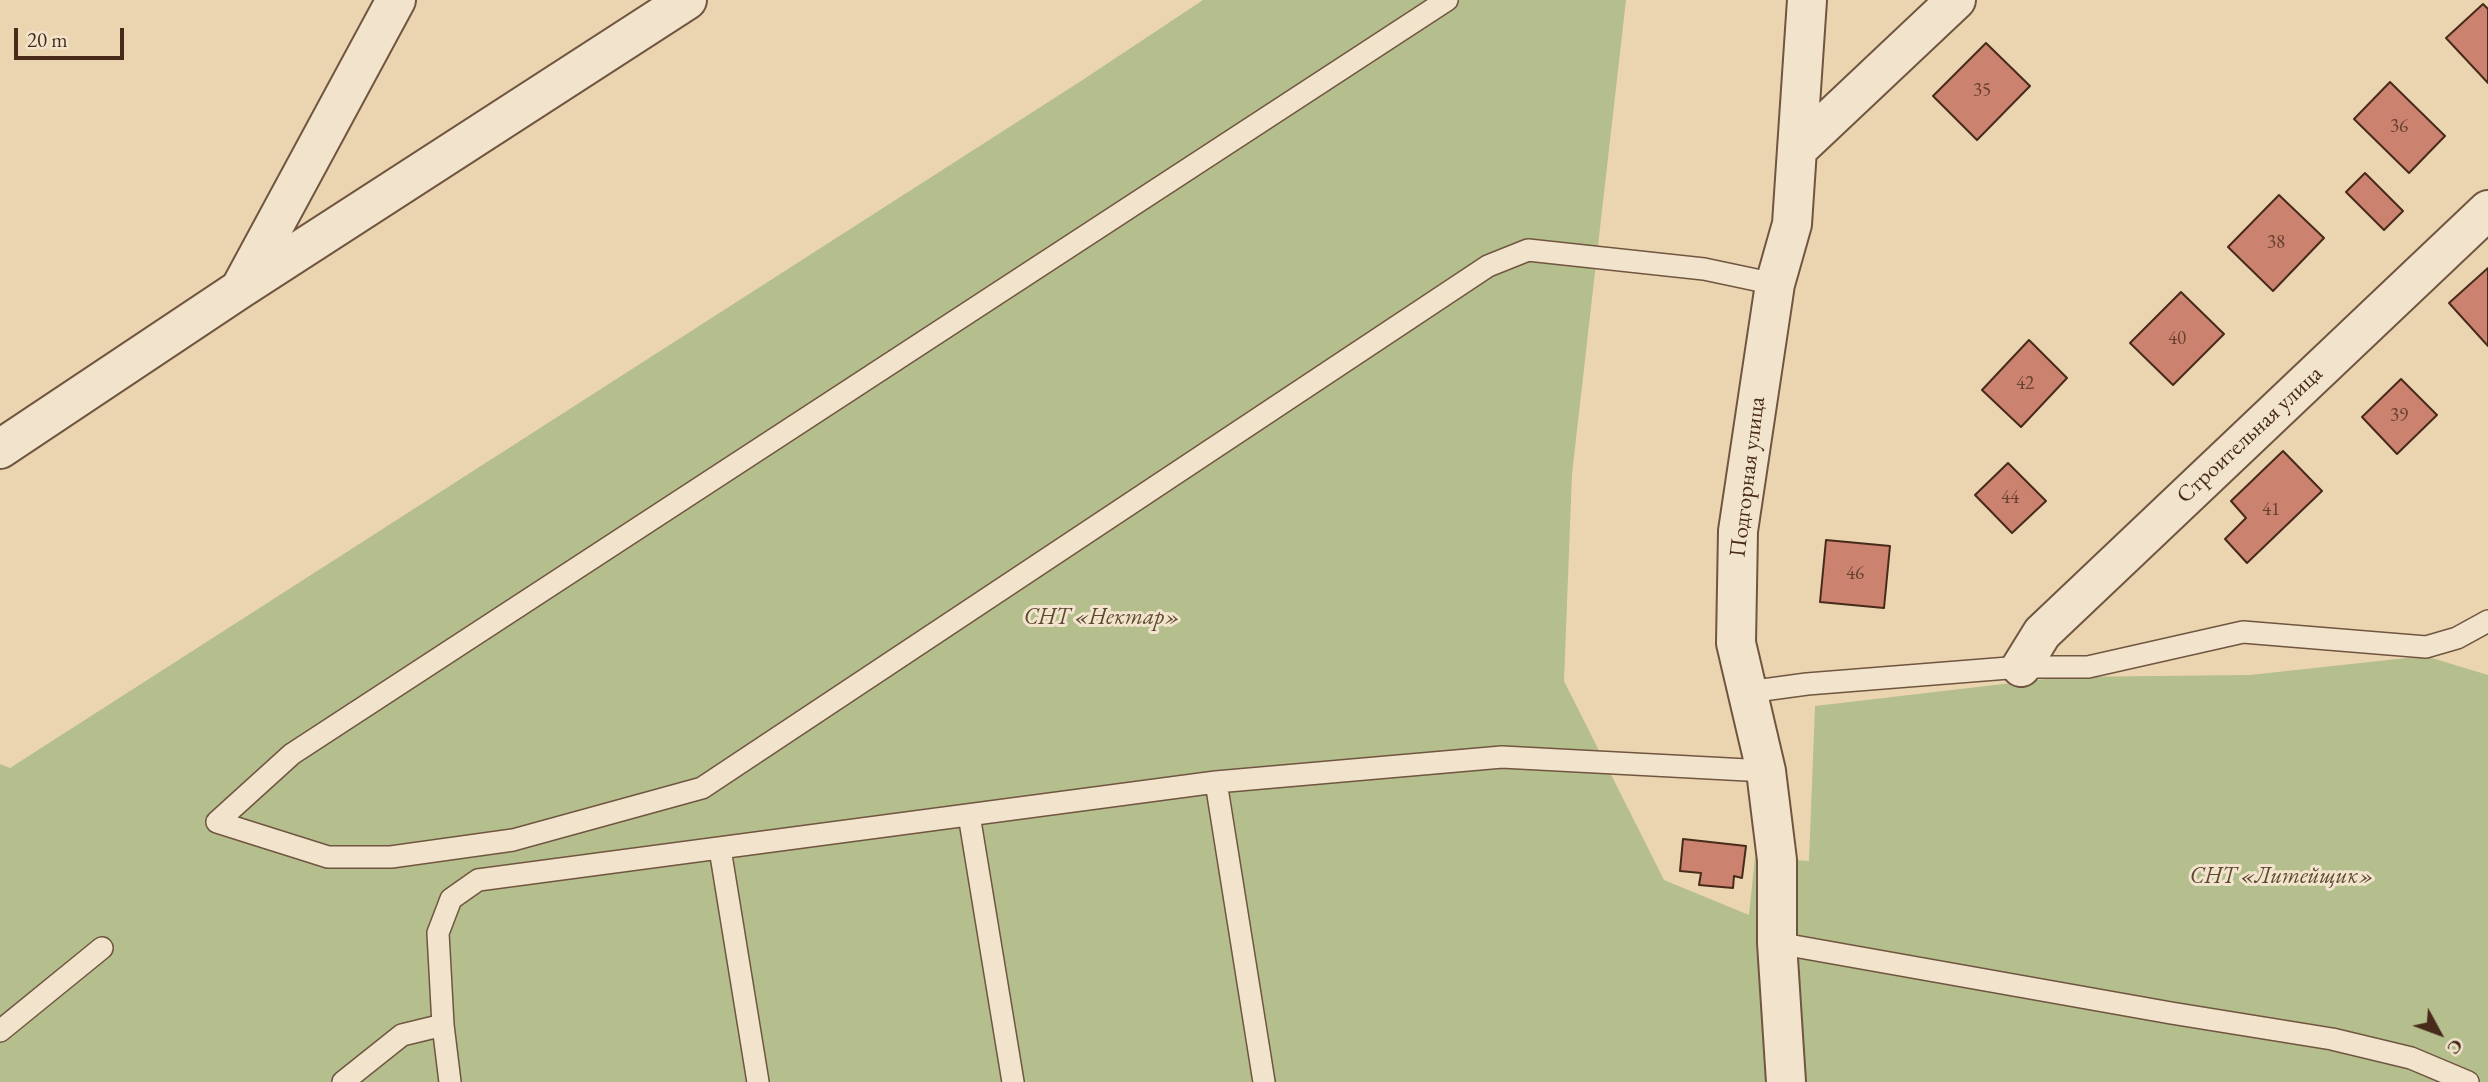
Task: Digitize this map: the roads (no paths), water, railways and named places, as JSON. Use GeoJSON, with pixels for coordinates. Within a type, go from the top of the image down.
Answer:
{"type":"FeatureCollection","features":[{"type":"Feature","properties":{"kind":"street"},"geometry":{"type":"LineString","coordinates":[[240,289],[396,0]]}},
{"type":"Feature","properties":{"kind":"street"},"geometry":{"type":"LineString","coordinates":[[0,449],[240,289],[687,0]]}},
{"type":"Feature","properties":{"kind":"street","name":"Подгорная улица"},"geometry":{"type":"LineString","coordinates":[[1786,1082],[1777,943],[1777,860],[1766,771],[1736,643],[1738,531],[1775,284],[1792,224],[1807,0]]}},
{"type":"Feature","properties":{"kind":"street"},"geometry":{"type":"LineString","coordinates":[[1798,149],[1956,0]]}},
{"type":"Feature","properties":{"kind":"street","name":"Строительная улица"},"geometry":{"type":"LineString","coordinates":[[2021,667],[2042,633],[2488,209]]}},
{"type":"Feature","properties":{"kind":"lane"},"geometry":{"type":"LineString","coordinates":[[1447,0],[292,754],[217,822],[328,857],[391,857],[513,839],[702,788],[1488,266],[1528,250],[1704,269],[1775,284]]}},
{"type":"Feature","properties":{"kind":"lane"},"geometry":{"type":"LineString","coordinates":[[1748,692],[1807,684],[2021,667],[2088,667],[2243,632],[2426,647],[2457,638],[2488,621]]}},
{"type":"Feature","properties":{"kind":"lane"},"geometry":{"type":"LineString","coordinates":[[450,1082],[443,1025],[438,933],[451,899],[478,880],[1216,782],[1502,758],[1766,771]]}},
{"type":"Feature","properties":{"kind":"lane"},"geometry":{"type":"LineString","coordinates":[[1216,782],[1264,1082]]}},
{"type":"Feature","properties":{"kind":"lane"},"geometry":{"type":"LineString","coordinates":[[969,815],[1013,1082]]}},
{"type":"Feature","properties":{"kind":"lane"},"geometry":{"type":"LineString","coordinates":[[720,849],[758,1082]]}},
{"type":"Feature","properties":{"kind":"lane"},"geometry":{"type":"LineString","coordinates":[[1777,943],[2332,1039],[2411,1058],[2468,1082]]}},
{"type":"Feature","properties":{"kind":"lane"},"geometry":{"type":"LineString","coordinates":[[0,1031],[102,948]]}},
{"type":"Feature","properties":{"kind":"lane"},"geometry":{"type":"LineString","coordinates":[[343,1082],[402,1035],[443,1025]]}},
{"type":"Feature","properties":{"kind":"park label","name":"СНТ «Нектар»"},"geometry":{"type":"Point","coordinates":[1102,618]}},
{"type":"Feature","properties":{"kind":"park label","name":"СНТ «Литейщик»"},"geometry":{"type":"Point","coordinates":[2282,877]}}]}
